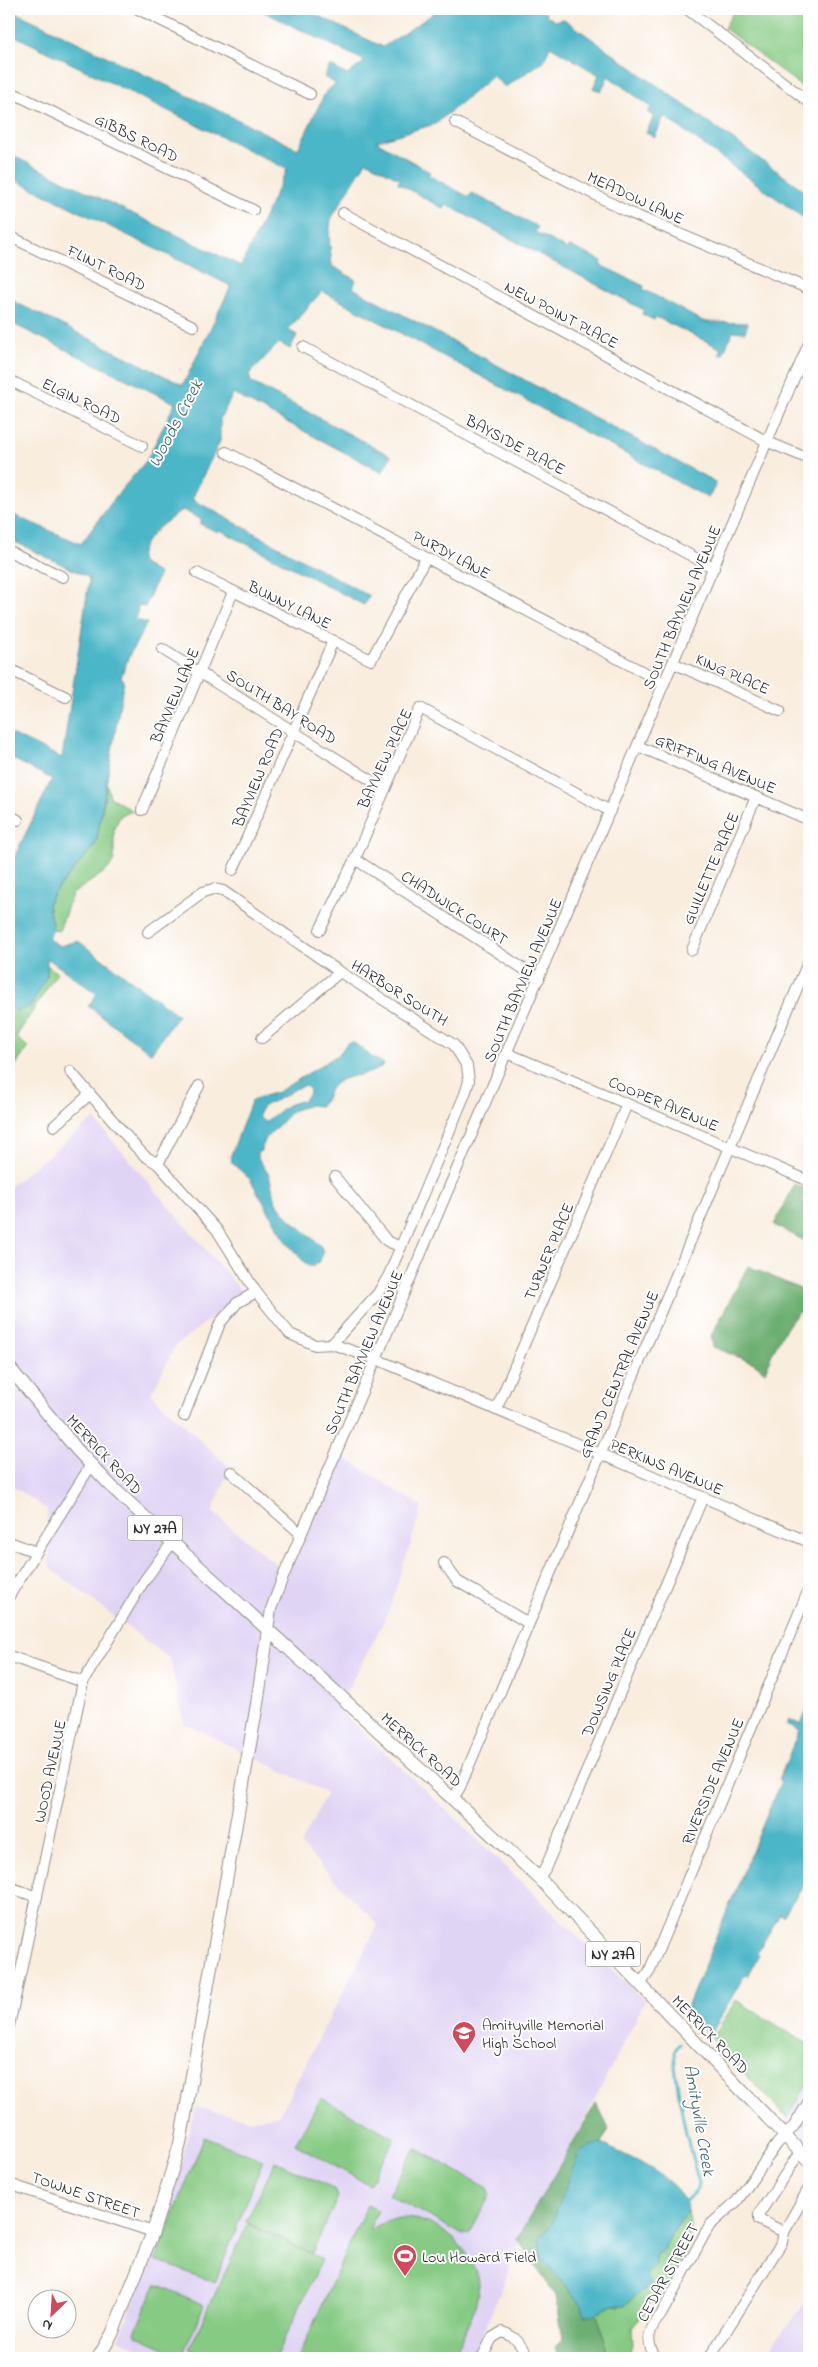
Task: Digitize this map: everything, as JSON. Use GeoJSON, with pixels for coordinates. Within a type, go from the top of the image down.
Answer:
{"type":"FeatureCollection","features":[{"type":"Feature","properties":{"kind":"main road","name":"MERRICK ROAD"},"geometry":{"type":"LineString","coordinates":[[9,1367],[91,1466],[171,1544],[268,1630],[539,1878],[805,2156]]}},
{"type":"Feature","properties":{"kind":"main road"},"geometry":{"type":"LineString","coordinates":[[98,2358],[112,2334],[154,2232],[180,2144],[258,1704],[268,1630]]}},
{"type":"Feature","properties":{"kind":"street"},"geometry":{"type":"LineString","coordinates":[[138,9],[310,94]]}},
{"type":"Feature","properties":{"kind":"street"},"geometry":{"type":"LineString","coordinates":[[687,9],[809,102]]}},
{"type":"Feature","properties":{"kind":"street","name":"GIBBS ROAD"},"geometry":{"type":"LineString","coordinates":[[9,91],[253,210]]}},
{"type":"Feature","properties":{"kind":"street","name":"MEADOW LANE"},"geometry":{"type":"LineString","coordinates":[[456,122],[628,212],[809,289]]}},
{"type":"Feature","properties":{"kind":"street","name":"NEW POINT PLACE"},"geometry":{"type":"LineString","coordinates":[[343,213],[768,442],[809,459]]}},
{"type":"Feature","properties":{"kind":"street","name":"FLINT ROAD"},"geometry":{"type":"LineString","coordinates":[[9,236],[193,326]]}},
{"type":"Feature","properties":{"kind":"street","name":"SOUTH BAYVIEW AVENUE"},"geometry":{"type":"LineString","coordinates":[[268,1630],[272,1608],[301,1534],[508,1053],[809,343]]}},
{"type":"Feature","properties":{"kind":"street","name":"BAYSIDE PLACE"},"geometry":{"type":"LineString","coordinates":[[303,347],[714,568]]}},
{"type":"Feature","properties":{"kind":"street","name":"ELGIN ROAD"},"geometry":{"type":"LineString","coordinates":[[9,380],[142,446]]}},
{"type":"Feature","properties":{"kind":"street","name":"PURDY LANE"},"geometry":{"type":"LineString","coordinates":[[226,452],[664,683]]}},
{"type":"Feature","properties":{"kind":"street"},"geometry":{"type":"LineString","coordinates":[[9,551],[63,577]]}},
{"type":"Feature","properties":{"kind":"street","name":"BUNNY LANE"},"geometry":{"type":"LineString","coordinates":[[197,573],[371,660],[426,558]]}},
{"type":"Feature","properties":{"kind":"street","name":"BAYVIEW LANE"},"geometry":{"type":"LineString","coordinates":[[142,810],[233,592]]}},
{"type":"Feature","properties":{"kind":"street","name":"BAYVIEW ROAD"},"geometry":{"type":"LineString","coordinates":[[233,870],[333,641]]}},
{"type":"Feature","properties":{"kind":"street","name":"SOUTH BAY ROAD"},"geometry":{"type":"LineString","coordinates":[[162,649],[386,789]]}},
{"type":"Feature","properties":{"kind":"street","name":"KING PLACE"},"geometry":{"type":"LineString","coordinates":[[673,663],[780,711]]}},
{"type":"Feature","properties":{"kind":"street"},"geometry":{"type":"LineString","coordinates":[[9,669],[66,696]]}},
{"type":"Feature","properties":{"kind":"street","name":"BAYVIEW PLACE"},"geometry":{"type":"LineString","coordinates":[[320,930],[355,859],[420,708],[610,811]]}},
{"type":"Feature","properties":{"kind":"street","name":"GRIFFING AVENUE"},"geometry":{"type":"LineString","coordinates":[[638,746],[809,820]]}},
{"type":"Feature","properties":{"kind":"street","name":"GUILLETTE PLACE"},"geometry":{"type":"LineString","coordinates":[[692,950],[756,797]]}},
{"type":"Feature","properties":{"kind":"street","name":"CHADWICK COURT"},"geometry":{"type":"LineString","coordinates":[[355,859],[539,979]]}},
{"type":"Feature","properties":{"kind":"street","name":"HARBOR SOUTH"},"geometry":{"type":"LineString","coordinates":[[148,932],[204,892],[213,889],[223,891],[340,972],[448,1041],[461,1054],[467,1066],[469,1081],[465,1094],[401,1247],[378,1293],[332,1344]]}},
{"type":"Feature","properties":{"kind":"street","name":"GRAND CENTRAL AVENUE"},"geometry":{"type":"LineString","coordinates":[[453,1799],[460,1787],[809,960]]}},
{"type":"Feature","properties":{"kind":"street"},"geometry":{"type":"LineString","coordinates":[[262,1038],[340,972]]}},
{"type":"Feature","properties":{"kind":"street","name":"COOPER AVENUE"},"geometry":{"type":"LineString","coordinates":[[508,1053],[809,1181]]}},
{"type":"Feature","properties":{"kind":"street","name":"PERKINS AVENUE"},"geometry":{"type":"LineString","coordinates":[[70,1071],[135,1146],[145,1156],[158,1164],[217,1230],[256,1292],[290,1334],[302,1341],[315,1345],[332,1344],[376,1359],[809,1542]]}},
{"type":"Feature","properties":{"kind":"street"},"geometry":{"type":"LineString","coordinates":[[158,1164],[199,1086]]}},
{"type":"Feature","properties":{"kind":"street"},"geometry":{"type":"LineString","coordinates":[[54,1126],[90,1094]]}},
{"type":"Feature","properties":{"kind":"street","name":"TURNER PLACE"},"geometry":{"type":"LineString","coordinates":[[496,1410],[627,1104]]}},
{"type":"Feature","properties":{"kind":"street"},"geometry":{"type":"LineString","coordinates":[[335,1177],[387,1241],[401,1247]]}},
{"type":"Feature","properties":{"kind":"street"},"geometry":{"type":"LineString","coordinates":[[184,1416],[220,1323],[237,1304],[256,1292]]}},
{"type":"Feature","properties":{"kind":"street"},"geometry":{"type":"LineString","coordinates":[[9,1596],[91,1466]]}},
{"type":"Feature","properties":{"kind":"street"},"geometry":{"type":"LineString","coordinates":[[231,1472],[301,1534]]}},
{"type":"Feature","properties":{"kind":"street","name":"DOWSING PLACE"},"geometry":{"type":"LineString","coordinates":[[539,1878],[549,1860],[702,1497]]}},
{"type":"Feature","properties":{"kind":"street"},"geometry":{"type":"LineString","coordinates":[[9,1542],[36,1552]]}},
{"type":"Feature","properties":{"kind":"street","name":"WOOD AVENUE"},"geometry":{"type":"LineString","coordinates":[[9,2026],[83,1682],[144,1581],[171,1544]]}},
{"type":"Feature","properties":{"kind":"street"},"geometry":{"type":"LineString","coordinates":[[444,1563],[456,1581],[528,1623]]}},
{"type":"Feature","properties":{"kind":"street","name":"RIVERSIDE AVENUE"},"geometry":{"type":"LineString","coordinates":[[641,1983],[649,1972],[809,1589]]}},
{"type":"Feature","properties":{"kind":"street"},"geometry":{"type":"LineString","coordinates":[[9,1656],[83,1682]]}},
{"type":"Feature","properties":{"kind":"street"},"geometry":{"type":"LineString","coordinates":[[9,1887],[37,1897]]}},
{"type":"Feature","properties":{"kind":"street","name":"CEDAR STREET"},"geometry":{"type":"LineString","coordinates":[[656,2358],[648,2340],[654,2323],[710,2225],[737,2201],[785,2135],[794,2126],[809,2101]]}},
{"type":"Feature","properties":{"kind":"street"},"geometry":{"type":"LineString","coordinates":[[784,2232],[762,2223],[758,2220],[759,2214],[805,2156]]}},
{"type":"Feature","properties":{"kind":"street","name":"TOWNE STREET"},"geometry":{"type":"LineString","coordinates":[[9,2184],[154,2232]]}},
{"type":"Feature","properties":{"kind":"street"},"geometry":{"type":"LineString","coordinates":[[711,2355],[782,2242],[784,2232],[809,2188]]}},
{"type":"Feature","properties":{"kind":"street"},"geometry":{"type":"LineString","coordinates":[[482,2358],[492,2338],[502,2332],[510,2334],[517,2340],[528,2358]]}},
{"type":"Feature","properties":{"kind":"shaded area"},"geometry":{"type":"Polygon","coordinates":[[[94,1119],[243,1293],[176,1345],[151,1394],[230,1468],[212,1512],[283,1570],[333,1450],[422,1507],[389,1611],[338,1709],[454,1817],[645,2001],[517,2251],[473,2358],[159,2358],[119,2339],[160,2233],[196,2107],[252,2120],[279,2115],[378,1925],[301,1845],[327,1793],[184,1723],[170,1659],[50,1568],[47,1509],[9,1484],[9,1187],[94,1119]]]}},
{"type":"Feature","properties":{"kind":"shaded area"},"geometry":{"type":"Polygon","coordinates":[[[809,2082],[809,2163],[774,2129],[787,2118],[809,2082]]]}},
{"type":"Feature","properties":{"kind":"shaded area"},"geometry":{"type":"Polygon","coordinates":[[[809,2298],[809,2358],[762,2358],[809,2298]]]}},
{"type":"Feature","properties":{"kind":"green space"},"geometry":{"type":"Polygon","coordinates":[[[735,9],[809,9],[809,92],[724,28],[735,9]]]}},
{"type":"Feature","properties":{"kind":"green space"},"geometry":{"type":"Polygon","coordinates":[[[107,784],[110,797],[133,811],[121,815],[114,828],[114,862],[106,871],[72,894],[59,931],[53,930],[48,904],[53,894],[96,844],[107,784]]]}},
{"type":"Feature","properties":{"kind":"green space"},"geometry":{"type":"Polygon","coordinates":[[[47,965],[57,973],[16,1037],[28,1047],[9,1076],[9,996],[11,1006],[47,976],[47,965]]]}},
{"type":"Feature","properties":{"kind":"green space"},"geometry":{"type":"Polygon","coordinates":[[[795,1184],[809,1190],[809,1243],[774,1225],[795,1184]]]}},
{"type":"Feature","properties":{"kind":"green space"},"geometry":{"type":"Polygon","coordinates":[[[748,1266],[809,1293],[809,1316],[799,1312],[788,1325],[771,1356],[765,1372],[754,1363],[713,1347],[711,1336],[748,1266]]]}},
{"type":"Feature","properties":{"kind":"green space"},"geometry":{"type":"Polygon","coordinates":[[[736,2000],[809,2045],[809,2082],[787,2118],[712,2039],[736,2000]]]}},
{"type":"Feature","properties":{"kind":"green space"},"geometry":{"type":"Polygon","coordinates":[[[321,2098],[395,2138],[369,2185],[295,2144],[321,2098]]]}},
{"type":"Feature","properties":{"kind":"green space"},"geometry":{"type":"Polygon","coordinates":[[[596,2103],[609,2129],[601,2144],[590,2146],[579,2154],[551,2225],[540,2238],[541,2258],[579,2301],[584,2314],[596,2313],[604,2336],[606,2358],[559,2358],[555,2347],[563,2339],[556,2296],[517,2239],[596,2103]]]}},
{"type":"Feature","properties":{"kind":"green space"},"geometry":{"type":"Polygon","coordinates":[[[204,2137],[263,2160],[215,2283],[156,2260],[204,2137]]]}},
{"type":"Feature","properties":{"kind":"green space"},"geometry":{"type":"Polygon","coordinates":[[[415,2148],[488,2188],[490,2195],[470,2233],[463,2235],[389,2195],[415,2148]]]}},
{"type":"Feature","properties":{"kind":"green space"},"geometry":{"type":"Polygon","coordinates":[[[275,2161],[335,2189],[338,2197],[312,2253],[246,2222],[275,2161]]]}},
{"type":"Feature","properties":{"kind":"green space","name":"Lou Howard Field"},"geometry":{"type":"Polygon","coordinates":[[[367,2205],[378,2210],[369,2230],[401,2218],[429,2223],[454,2239],[472,2263],[477,2276],[477,2299],[468,2325],[452,2358],[298,2358],[367,2205]]]}},
{"type":"Feature","properties":{"kind":"green space"},"geometry":{"type":"Polygon","coordinates":[[[688,2211],[690,2231],[688,2244],[676,2270],[659,2295],[632,2328],[633,2345],[626,2358],[606,2358],[604,2336],[596,2313],[613,2305],[619,2306],[651,2284],[647,2275],[656,2263],[656,2254],[663,2251],[675,2227],[688,2211]]]}},
{"type":"Feature","properties":{"kind":"green space"},"geometry":{"type":"Polygon","coordinates":[[[248,2224],[322,2259],[275,2358],[209,2358],[189,2349],[248,2224]]]}},
{"type":"Feature","properties":{"kind":"green space"},"geometry":{"type":"Polygon","coordinates":[[[156,2284],[204,2305],[182,2356],[137,2336],[135,2332],[156,2284]]]}},
{"type":"Feature","properties":{"kind":"water","name":"Woods Creek"},"geometry":{"type":"Polygon","coordinates":[[[9,9],[298,149],[326,91],[336,84],[324,77],[330,65],[347,75],[365,61],[258,9],[304,9],[383,47],[430,16],[437,9],[543,9],[547,16],[555,21],[564,19],[809,194],[809,222],[664,116],[655,137],[646,133],[654,116],[648,113],[651,107],[608,76],[601,92],[593,88],[599,75],[550,46],[544,61],[505,87],[493,76],[435,124],[376,141],[430,172],[428,175],[469,197],[472,193],[538,227],[535,232],[567,249],[570,246],[602,261],[600,265],[644,286],[643,289],[700,320],[707,322],[748,323],[745,332],[733,331],[722,356],[719,354],[720,348],[656,317],[654,320],[642,314],[644,310],[447,205],[444,209],[398,183],[400,179],[366,161],[331,219],[329,236],[332,266],[356,280],[353,288],[717,483],[708,498],[322,291],[288,330],[297,335],[290,349],[279,343],[249,374],[251,382],[391,456],[382,472],[233,394],[220,419],[220,441],[192,499],[369,596],[364,605],[220,530],[218,532],[200,524],[202,520],[183,510],[154,532],[144,546],[140,562],[159,574],[145,607],[138,605],[136,620],[147,623],[129,656],[121,677],[124,680],[96,844],[53,894],[48,904],[53,930],[48,939],[60,946],[78,941],[178,1015],[151,1053],[88,1006],[97,994],[47,958],[47,976],[30,1007],[16,1011],[11,1006],[9,996],[9,868],[52,779],[9,757],[9,733],[62,758],[89,581],[88,577],[9,539],[9,513],[81,544],[117,495],[147,460],[175,403],[9,322],[9,299],[183,385],[231,286],[9,177],[9,154],[241,266],[287,169],[9,33],[9,9]]]}},
{"type":"Feature","properties":{"kind":"water"},"geometry":{"type":"Polygon","coordinates":[[[353,1042],[384,1064],[374,1071],[337,1082],[319,1106],[309,1105],[292,1111],[266,1138],[260,1152],[258,1152],[258,1158],[269,1175],[276,1202],[288,1217],[320,1245],[323,1251],[319,1262],[308,1266],[287,1243],[250,1179],[232,1163],[231,1155],[251,1102],[257,1098],[278,1092],[333,1058],[340,1053],[347,1043],[353,1042]],[[305,1086],[298,1088],[265,1105],[260,1111],[259,1118],[265,1122],[287,1105],[304,1100],[310,1092],[309,1088],[305,1086]]]}},
{"type":"Feature","properties":{"kind":"water"},"geometry":{"type":"Polygon","coordinates":[[[809,1705],[809,1876],[783,1916],[780,1914],[757,1953],[759,1955],[748,1976],[745,1974],[710,2036],[686,2010],[781,1781],[779,1780],[799,1730],[787,1724],[789,1719],[801,1725],[809,1705]]]}},
{"type":"Feature","properties":{"kind":"water"},"geometry":{"type":"Polygon","coordinates":[[[601,2144],[639,2162],[665,2179],[684,2199],[688,2211],[675,2227],[663,2251],[656,2254],[656,2265],[649,2270],[647,2275],[651,2284],[625,2305],[613,2305],[593,2315],[584,2315],[579,2301],[541,2258],[540,2238],[551,2225],[579,2153],[590,2146],[601,2144]]]}},
{"type":"Feature","properties":{"kind":"waterway","name":"Amityville Creek"},"geometry":{"type":"LineString","coordinates":[[680,2044],[674,2051],[677,2084],[686,2134],[699,2182],[698,2188],[683,2204]]}},
{"type":"Feature","properties":{"kind":"place","name":"Amityville Memorial High School"},"geometry":{"type":"Point","coordinates":[464,2054]}},
{"type":"Feature","properties":{"kind":"place","name":"Lou Howard Field"},"geometry":{"type":"Point","coordinates":[405,2277]}}]}
